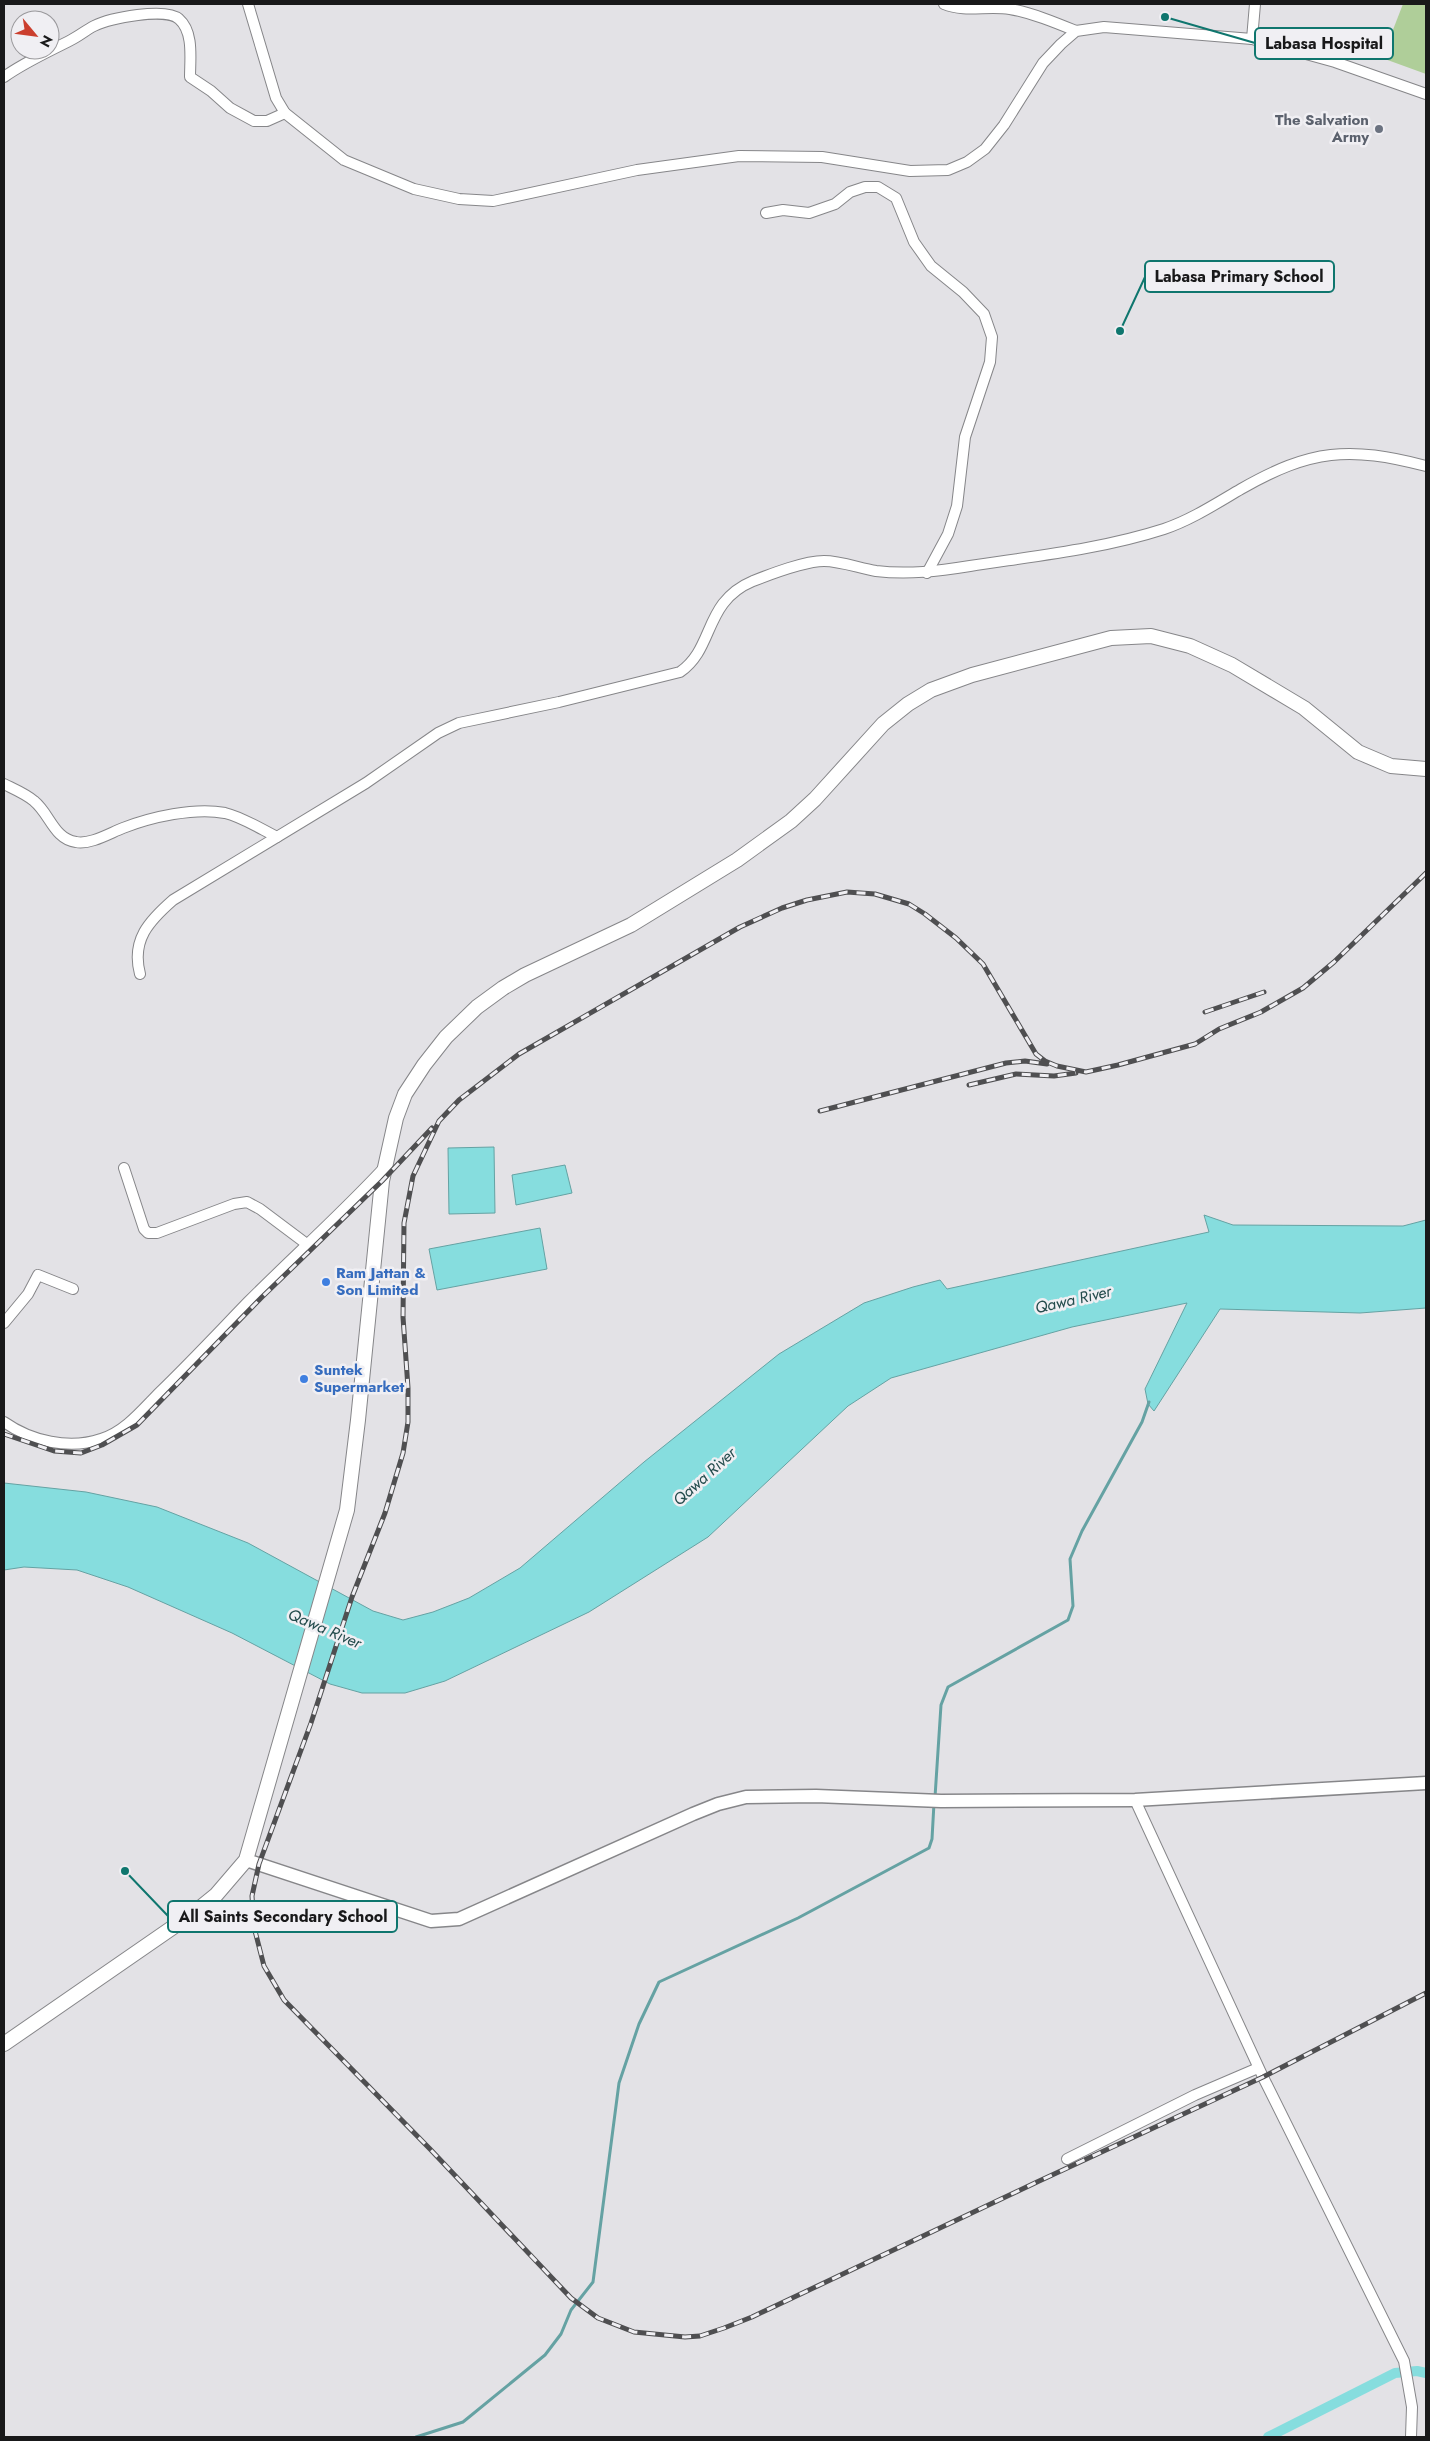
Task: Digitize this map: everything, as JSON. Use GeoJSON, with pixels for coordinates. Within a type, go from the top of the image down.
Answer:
{"type":"FeatureCollection","features":[{"type":"Feature","properties":{"kind":"main road"},"geometry":{"type":"LineString","coordinates":[[4,2044],[109,1969],[195,1912],[235,1876],[246,1860],[330,1574],[346,1510],[351,1482],[383,1169],[396,1118],[405,1094],[446,1037],[477,1007],[525,975],[631,925],[737,860],[791,821],[815,799],[883,724],[901,709],[932,690],[962,678],[1110,638],[1151,636],[1190,646],[1232,665],[1304,708],[1358,752],[1390,766],[1426,768]]}},
{"type":"Feature","properties":{"kind":"street"},"geometry":{"type":"LineString","coordinates":[[248,4],[276,98],[285,113],[344,160],[414,189],[459,199],[494,201],[637,170],[739,156],[822,157],[892,169],[948,170],[967,162],[985,149],[1004,125],[1043,63],[1076,31]]}},
{"type":"Feature","properties":{"kind":"street"},"geometry":{"type":"LineString","coordinates":[[944,4],[956,8],[1008,8],[1047,19],[1076,31],[1104,27],[1252,39],[1335,62],[1426,94]]}},
{"type":"Feature","properties":{"kind":"street"},"geometry":{"type":"LineString","coordinates":[[1252,39],[1255,4]]}},
{"type":"Feature","properties":{"kind":"street"},"geometry":{"type":"LineString","coordinates":[[4,77],[29,60],[73,39],[93,26],[116,19],[170,14],[179,19],[189,32],[190,77],[211,91],[230,108],[254,121],[267,121],[285,113]]}},
{"type":"Feature","properties":{"kind":"street"},"geometry":{"type":"LineString","coordinates":[[766,213],[783,210],[809,213],[835,204],[850,192],[864,187],[878,187],[896,198],[914,242],[931,266],[963,292],[984,314],[992,337],[990,362],[965,437],[957,506],[948,534],[927,573]]}},
{"type":"Feature","properties":{"kind":"street"},"geometry":{"type":"LineString","coordinates":[[140,974],[138,950],[152,918],[173,900],[366,783],[438,733],[459,723],[680,672],[695,659],[710,624],[723,602],[736,590],[752,582],[811,562],[825,561],[879,571],[927,573],[1047,554],[1129,538],[1166,528],[1278,470],[1310,457],[1356,453],[1386,455],[1426,466]]}},
{"type":"Feature","properties":{"kind":"street"},"geometry":{"type":"LineString","coordinates":[[4,784],[34,800],[51,819],[56,830],[63,838],[77,843],[96,839],[126,827],[202,810],[227,814],[277,837]]}},
{"type":"Feature","properties":{"kind":"street"},"geometry":{"type":"LineString","coordinates":[[124,1168],[144,1228],[148,1233],[156,1234],[234,1204],[247,1202],[260,1209],[308,1245]]}},
{"type":"Feature","properties":{"kind":"street"},"geometry":{"type":"LineString","coordinates":[[4,1422],[29,1436],[57,1443],[87,1443],[119,1431],[383,1169]]}},
{"type":"Feature","properties":{"kind":"street"},"geometry":{"type":"LineString","coordinates":[[4,1323],[28,1294],[38,1275],[73,1289]]}},
{"type":"Feature","properties":{"kind":"street"},"geometry":{"type":"LineString","coordinates":[[246,1860],[431,1921],[450,1920],[459,1919],[718,1804],[746,1797],[816,1796],[941,1801],[1135,1800],[1426,1783]]}},
{"type":"Feature","properties":{"kind":"street"},"geometry":{"type":"LineString","coordinates":[[1135,1800],[1258,2068],[1404,2360],[1412,2407],[1411,2437]]}},
{"type":"Feature","properties":{"kind":"street"},"geometry":{"type":"LineString","coordinates":[[1067,2158],[1194,2095],[1258,2068]]}},
{"type":"Feature","properties":{"kind":"green space"},"geometry":{"type":"Polygon","coordinates":[[[1403,4],[1426,4],[1426,74],[1382,58],[1403,4]]]}},
{"type":"Feature","properties":{"kind":"water"},"geometry":{"type":"Polygon","coordinates":[[[494,1147],[495,1213],[449,1214],[448,1148],[494,1147]]]}},
{"type":"Feature","properties":{"kind":"water"},"geometry":{"type":"Polygon","coordinates":[[[565,1165],[572,1193],[516,1205],[512,1175],[565,1165]]]}},
{"type":"Feature","properties":{"kind":"water","name":"Qawa River"},"geometry":{"type":"Polygon","coordinates":[[[1204,1215],[1233,1225],[1403,1226],[1426,1220],[1426,1308],[1360,1313],[1220,1309],[1154,1411],[1148,1404],[1145,1389],[1187,1303],[1072,1327],[891,1378],[848,1406],[708,1537],[589,1612],[445,1681],[405,1693],[362,1693],[330,1684],[232,1633],[128,1587],[77,1570],[24,1567],[4,1570],[4,1483],[86,1492],[157,1507],[248,1543],[373,1611],[403,1620],[433,1612],[469,1598],[520,1568],[644,1462],[779,1354],[864,1303],[940,1280],[947,1289],[1209,1232],[1204,1215]]]}},
{"type":"Feature","properties":{"kind":"water"},"geometry":{"type":"Polygon","coordinates":[[[540,1228],[547,1269],[437,1290],[429,1249],[540,1228]]]}},
{"type":"Feature","properties":{"kind":"waterway"},"geometry":{"type":"LineString","coordinates":[[935,1797],[941,1705],[948,1687],[1068,1620],[1073,1606],[1070,1559],[1082,1531],[1142,1422],[1149,1402]]}},
{"type":"Feature","properties":{"kind":"waterway"},"geometry":{"type":"LineString","coordinates":[[416,2437],[463,2422],[545,2355],[561,2334],[571,2310],[593,2282],[619,2083],[639,2024],[659,1982],[798,1918],[929,1848],[932,1839],[934,1803]]}},
{"type":"Feature","properties":{"kind":"waterway"},"geometry":{"type":"LineString","coordinates":[[1268,2437],[1395,2373],[1417,2371],[1426,2373]]}},
{"type":"Feature","properties":{"kind":"railway"},"geometry":{"type":"LineString","coordinates":[[1426,873],[1334,962],[1303,988],[1261,1012],[1219,1029],[1195,1044],[1118,1065],[1086,1072],[1057,1066],[1045,1061],[1036,1054],[983,964],[956,938],[909,904],[875,894],[847,892],[807,900],[782,908],[740,927],[519,1054],[459,1100],[439,1121],[413,1176],[404,1223],[403,1317],[408,1388],[408,1422],[403,1453],[385,1513],[352,1597],[311,1723],[259,1864],[252,1896],[254,1927],[264,1966],[284,2000],[430,2149],[571,2298],[598,2318],[634,2332],[685,2337],[700,2336],[752,2317],[1263,2077],[1426,1993]]}},
{"type":"Feature","properties":{"kind":"railway"},"geometry":{"type":"LineString","coordinates":[[1205,1012],[1264,992]]}},
{"type":"Feature","properties":{"kind":"railway"},"geometry":{"type":"LineString","coordinates":[[820,1111],[1006,1063],[1025,1061],[1047,1064]]}},
{"type":"Feature","properties":{"kind":"railway"},"geometry":{"type":"LineString","coordinates":[[969,1085],[1016,1074],[1054,1076],[1076,1073]]}},
{"type":"Feature","properties":{"kind":"railway"},"geometry":{"type":"LineString","coordinates":[[4,1434],[54,1451],[81,1453],[102,1445],[137,1425],[262,1297],[382,1181],[432,1128]]}},
{"type":"Feature","properties":{"kind":"place","name":"Labasa Hospital"},"geometry":{"type":"Point","coordinates":[1165,17]}},
{"type":"Feature","properties":{"kind":"place","name":"The Salvation Army"},"geometry":{"type":"Point","coordinates":[1379,129]}},
{"type":"Feature","properties":{"kind":"place","name":"Labasa Primary School"},"geometry":{"type":"Point","coordinates":[1120,331]}},
{"type":"Feature","properties":{"kind":"place","name":"Ram Jattan & Son Limited"},"geometry":{"type":"Point","coordinates":[326,1282]}},
{"type":"Feature","properties":{"kind":"place","name":"Suntek Supermarket"},"geometry":{"type":"Point","coordinates":[304,1379]}},
{"type":"Feature","properties":{"kind":"place","name":"All Saints Secondary School"},"geometry":{"type":"Point","coordinates":[125,1871]}}]}
